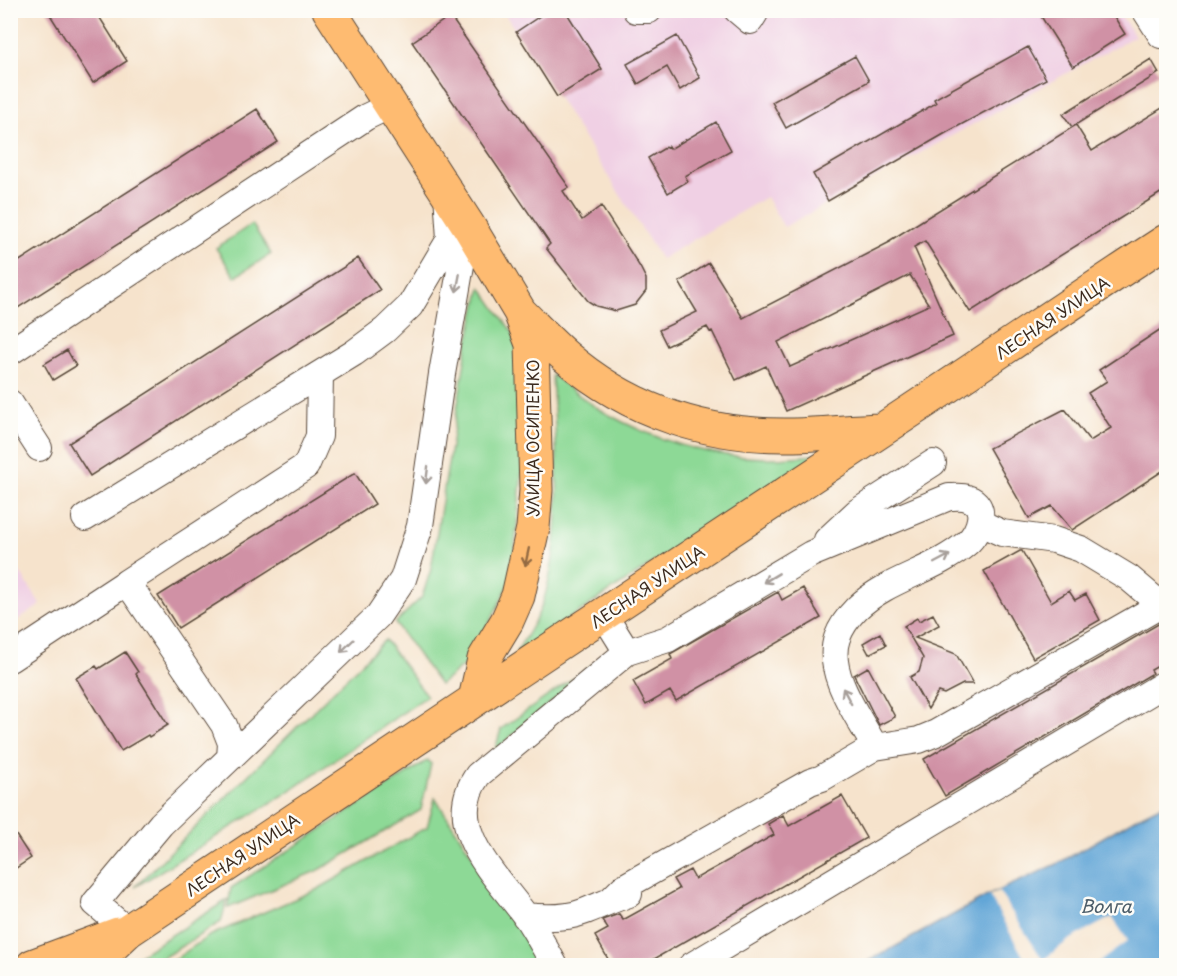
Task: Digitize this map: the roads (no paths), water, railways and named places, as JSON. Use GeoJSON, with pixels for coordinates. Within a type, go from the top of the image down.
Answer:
{"type":"FeatureCollection","features":[{"type":"Feature","properties":{"kind":"main road","name":"УЛИЦА ОСИПЕНКО"},"geometry":{"type":"LineString","coordinates":[[329,10],[468,225],[520,312],[532,344],[536,490],[532,528],[518,596],[507,621],[484,659],[475,699]]}},
{"type":"Feature","properties":{"kind":"main road","name":"ЛЕСНАЯ УЛИЦА"},"geometry":{"type":"LineString","coordinates":[[92,966],[128,931],[1167,241]]}},
{"type":"Feature","properties":{"kind":"main road","name":"УЛИЦА ОСИПЕНКО"},"geometry":{"type":"LineString","coordinates":[[520,312],[564,356],[594,379],[627,400],[676,419],[728,431],[793,435],[883,430]]}},
{"type":"Feature","properties":{"kind":"main road","name":"ЛЕСНАЯ УЛИЦА"},"geometry":{"type":"LineString","coordinates":[[32,966],[128,931]]}},
{"type":"Feature","properties":{"kind":"street"},"geometry":{"type":"LineString","coordinates":[[636,10],[649,10]]}},
{"type":"Feature","properties":{"kind":"street"},"geometry":{"type":"LineString","coordinates":[[1145,10],[1161,35]]}},
{"type":"Feature","properties":{"kind":"street"},"geometry":{"type":"LineString","coordinates":[[10,352],[366,117],[391,105]]}},
{"type":"Feature","properties":{"kind":"street"},"geometry":{"type":"LineString","coordinates":[[85,518],[354,353],[410,306],[450,239],[447,192]]}},
{"type":"Feature","properties":{"kind":"street"},"geometry":{"type":"LineString","coordinates":[[128,931],[95,903],[161,824],[378,616],[404,579],[420,526],[440,386],[468,225]]}},
{"type":"Feature","properties":{"kind":"street"},"geometry":{"type":"LineString","coordinates":[[10,658],[306,466],[320,436],[320,374]]}},
{"type":"Feature","properties":{"kind":"street"},"geometry":{"type":"LineString","coordinates":[[10,403],[39,448]]}},
{"type":"Feature","properties":{"kind":"street"},"geometry":{"type":"LineString","coordinates":[[811,554],[857,512],[933,464]]}},
{"type":"Feature","properties":{"kind":"street"},"geometry":{"type":"LineString","coordinates":[[550,962],[525,916],[525,909],[474,825],[466,817],[467,798],[471,784],[478,774],[627,652],[668,639],[811,554],[949,497],[967,498],[975,503],[980,512],[980,523],[968,543],[879,592],[857,607],[842,626],[837,639],[834,654],[835,668],[874,747]]}},
{"type":"Feature","properties":{"kind":"street"},"geometry":{"type":"LineString","coordinates":[[525,916],[543,918],[565,916],[628,895],[814,789],[822,778],[874,747],[919,740],[936,733],[1164,604],[1129,578],[1081,549],[1054,540],[1002,533],[980,523]]}},
{"type":"Feature","properties":{"kind":"street"},"geometry":{"type":"LineString","coordinates":[[127,582],[224,725],[231,743],[230,758]]}},
{"type":"Feature","properties":{"kind":"street"},"geometry":{"type":"LineString","coordinates":[[604,615],[627,652]]}},
{"type":"Feature","properties":{"kind":"street"},"geometry":{"type":"LineString","coordinates":[[691,966],[1167,683]]}},
{"type":"Feature","properties":{"kind":"water","name":"Волга"},"geometry":{"type":"Polygon","coordinates":[[[1166,803],[1166,965],[860,966],[989,895],[1057,864],[1166,803]]]}}]}
